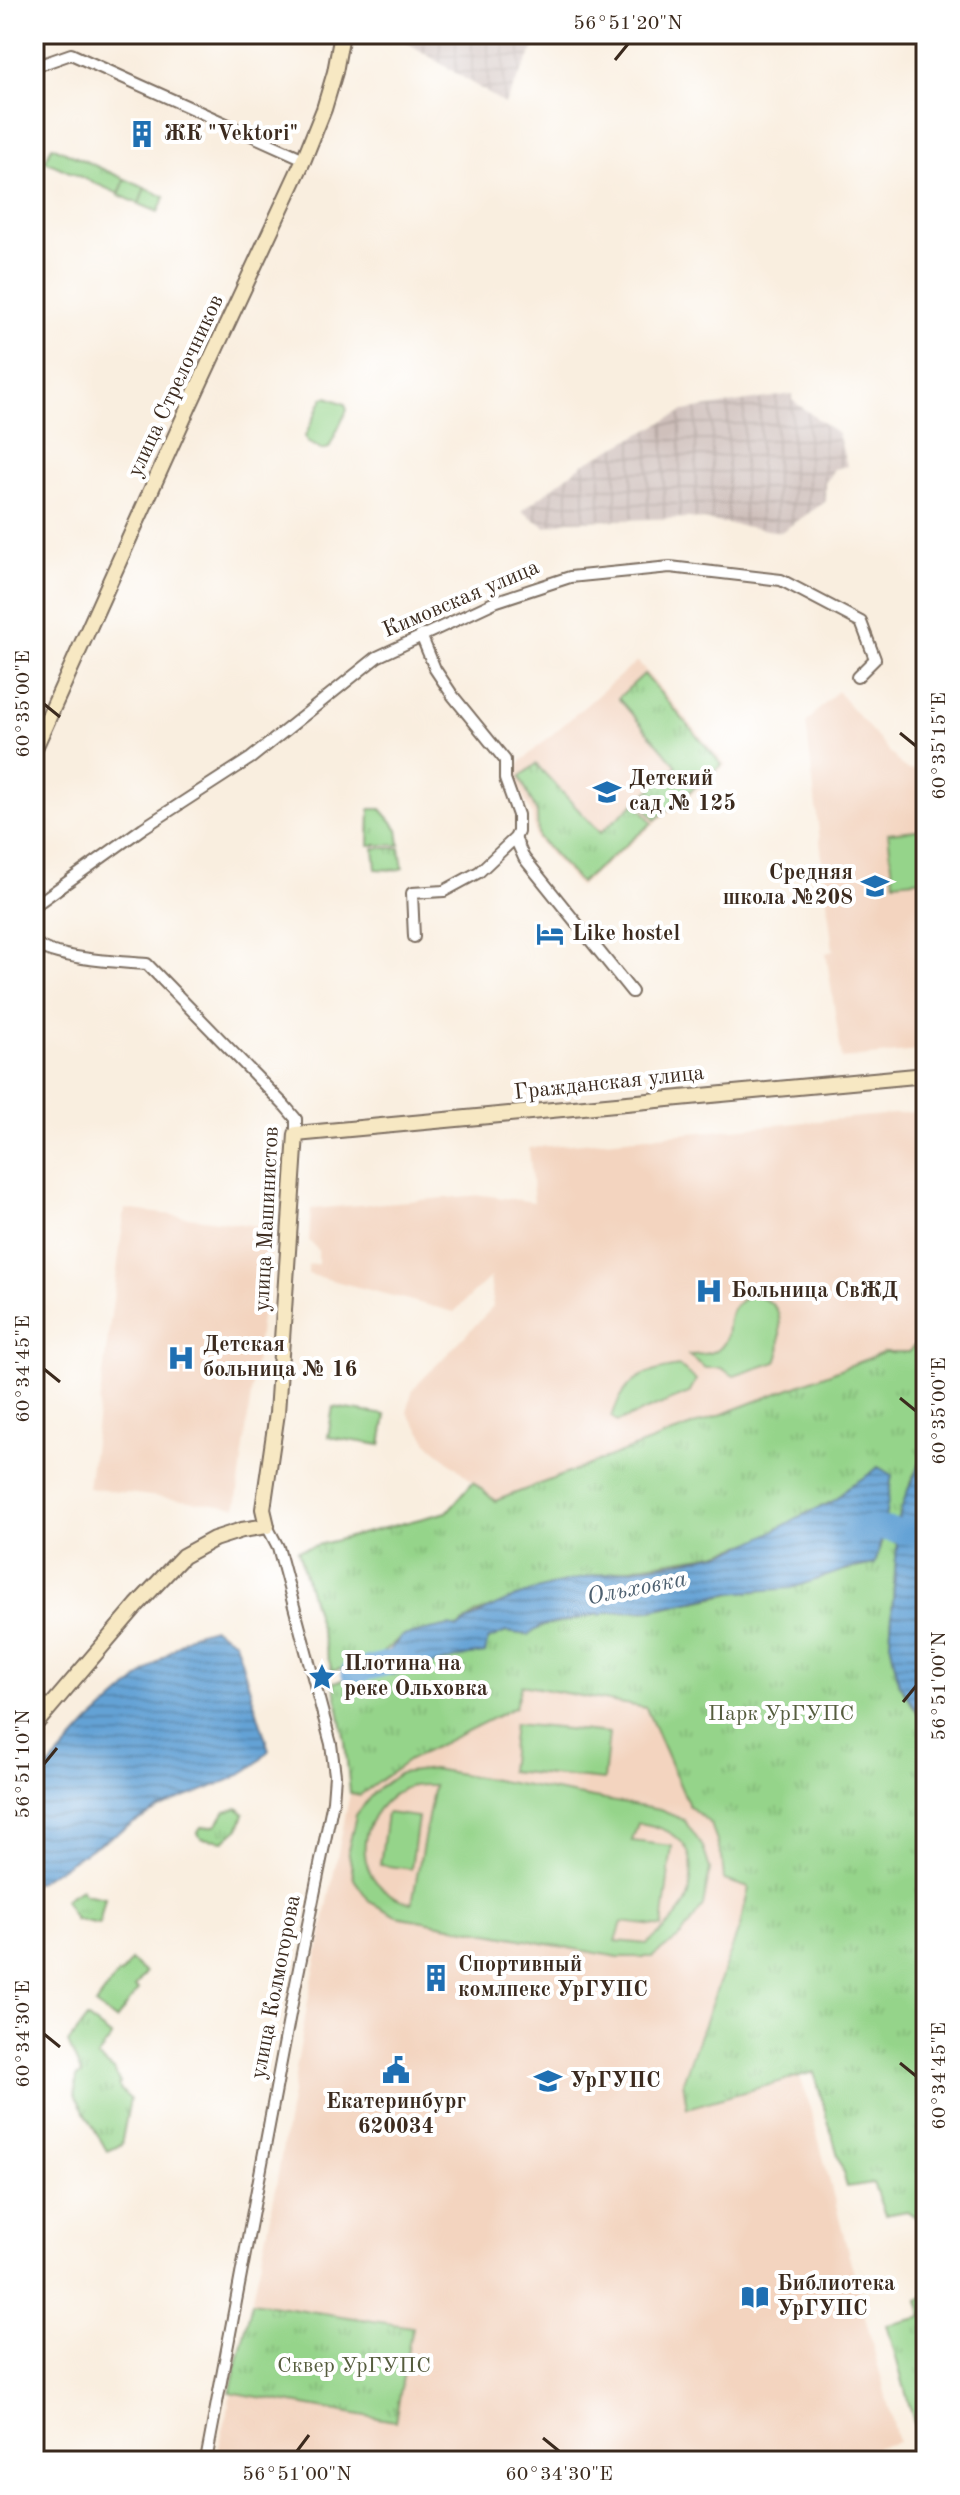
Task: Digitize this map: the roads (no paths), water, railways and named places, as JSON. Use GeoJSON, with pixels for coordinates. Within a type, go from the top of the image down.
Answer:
{"type":"FeatureCollection","features":[{"type":"Feature","properties":{"kind":"street","name":"улица Стрелочников"},"geometry":{"type":"LineString","coordinates":[[34,750],[304,159],[332,84],[342,34]]}},
{"type":"Feature","properties":{"kind":"street"},"geometry":{"type":"LineString","coordinates":[[34,67],[71,54],[304,159]]}},
{"type":"Feature","properties":{"kind":"street","name":"Кимовская улица"},"geometry":{"type":"LineString","coordinates":[[34,906],[143,828],[251,758],[377,657],[497,601],[570,577],[670,567],[781,580],[861,622],[875,659],[857,677]]}},
{"type":"Feature","properties":{"kind":"street"},"geometry":{"type":"LineString","coordinates":[[414,937],[412,893],[444,891],[479,872],[518,832],[518,815],[505,779],[505,760],[453,696],[435,669],[421,635]]}},
{"type":"Feature","properties":{"kind":"street"},"geometry":{"type":"LineString","coordinates":[[515,838],[524,858],[632,992]]}},
{"type":"Feature","properties":{"kind":"street","name":"улица Машинистов"},"geometry":{"type":"LineString","coordinates":[[34,943],[50,952],[147,964],[296,1119],[277,1413],[263,1509],[267,1526]]}},
{"type":"Feature","properties":{"kind":"street","name":"Гражданская улица"},"geometry":{"type":"LineString","coordinates":[[296,1134],[926,1075]]}},
{"type":"Feature","properties":{"kind":"street"},"geometry":{"type":"LineString","coordinates":[[34,1726],[183,1556],[214,1539],[267,1526]]}},
{"type":"Feature","properties":{"kind":"street","name":"улица Колмогорова"},"geometry":{"type":"LineString","coordinates":[[206,2461],[333,1801],[335,1775],[331,1744],[278,1547],[267,1526]]}},
{"type":"Feature","properties":{"kind":"water"},"geometry":{"type":"Polygon","coordinates":[[[926,1453],[926,1725],[899,1684],[890,1642],[898,1522],[910,1485],[926,1453]]]}},
{"type":"Feature","properties":{"kind":"water"},"geometry":{"type":"Polygon","coordinates":[[[878,1467],[892,1475],[875,1564],[847,1569],[792,1588],[729,1593],[651,1610],[610,1612],[542,1626],[528,1635],[506,1632],[488,1640],[485,1653],[393,1675],[375,1667],[402,1636],[449,1626],[458,1628],[516,1597],[581,1578],[714,1555],[747,1544],[835,1500],[878,1467]]]}},
{"type":"Feature","properties":{"kind":"water"},"geometry":{"type":"Polygon","coordinates":[[[213,1628],[235,1641],[269,1750],[248,1770],[145,1817],[34,1884],[34,1783],[90,1722],[159,1661],[192,1634],[213,1628]]]}},
{"type":"Feature","properties":{"kind":"waterway","name":"Ольховка"},"geometry":{"type":"LineString","coordinates":[[853,1534],[871,1527],[926,1535]]}},
{"type":"Feature","properties":{"kind":"waterway","name":"Ольховка"},"geometry":{"type":"LineString","coordinates":[[353,1672],[405,1659]]}},
{"type":"Feature","properties":{"kind":"place","name":"ЖК \"Vektori\""},"geometry":{"type":"Point","coordinates":[142,134]}},
{"type":"Feature","properties":{"kind":"place","name":"Детский сад № 125"},"geometry":{"type":"Point","coordinates":[607,792]}},
{"type":"Feature","properties":{"kind":"place","name":"Средняя школа №208"},"geometry":{"type":"Point","coordinates":[875,886]}},
{"type":"Feature","properties":{"kind":"place","name":"Like hostel"},"geometry":{"type":"Point","coordinates":[550,934]}},
{"type":"Feature","properties":{"kind":"place","name":"Больница СвЖД"},"geometry":{"type":"Point","coordinates":[709,1291]}},
{"type":"Feature","properties":{"kind":"place","name":"Детская больница № 16"},"geometry":{"type":"Point","coordinates":[181,1358]}},
{"type":"Feature","properties":{"kind":"place","name":"Плотина на реке Ольховка"},"geometry":{"type":"Point","coordinates":[322,1677]}},
{"type":"Feature","properties":{"kind":"place","name":"Спортивный комлпекс УрГУПС"},"geometry":{"type":"Point","coordinates":[436,1978]}},
{"type":"Feature","properties":{"kind":"place","name":"Екатеринбург 620034"},"geometry":{"type":"Point","coordinates":[396,2070]}},
{"type":"Feature","properties":{"kind":"place","name":"УрГУПС"},"geometry":{"type":"Point","coordinates":[548,2081]}},
{"type":"Feature","properties":{"kind":"place","name":"Библиотека УрГУПС"},"geometry":{"type":"Point","coordinates":[755,2297]}},
{"type":"Feature","properties":{"kind":"park label","name":"Парк УрГУПС"},"geometry":{"type":"Point","coordinates":[781,1714]}},
{"type":"Feature","properties":{"kind":"park label","name":"Сквер УрГУПС"},"geometry":{"type":"Point","coordinates":[354,2366]}}]}
